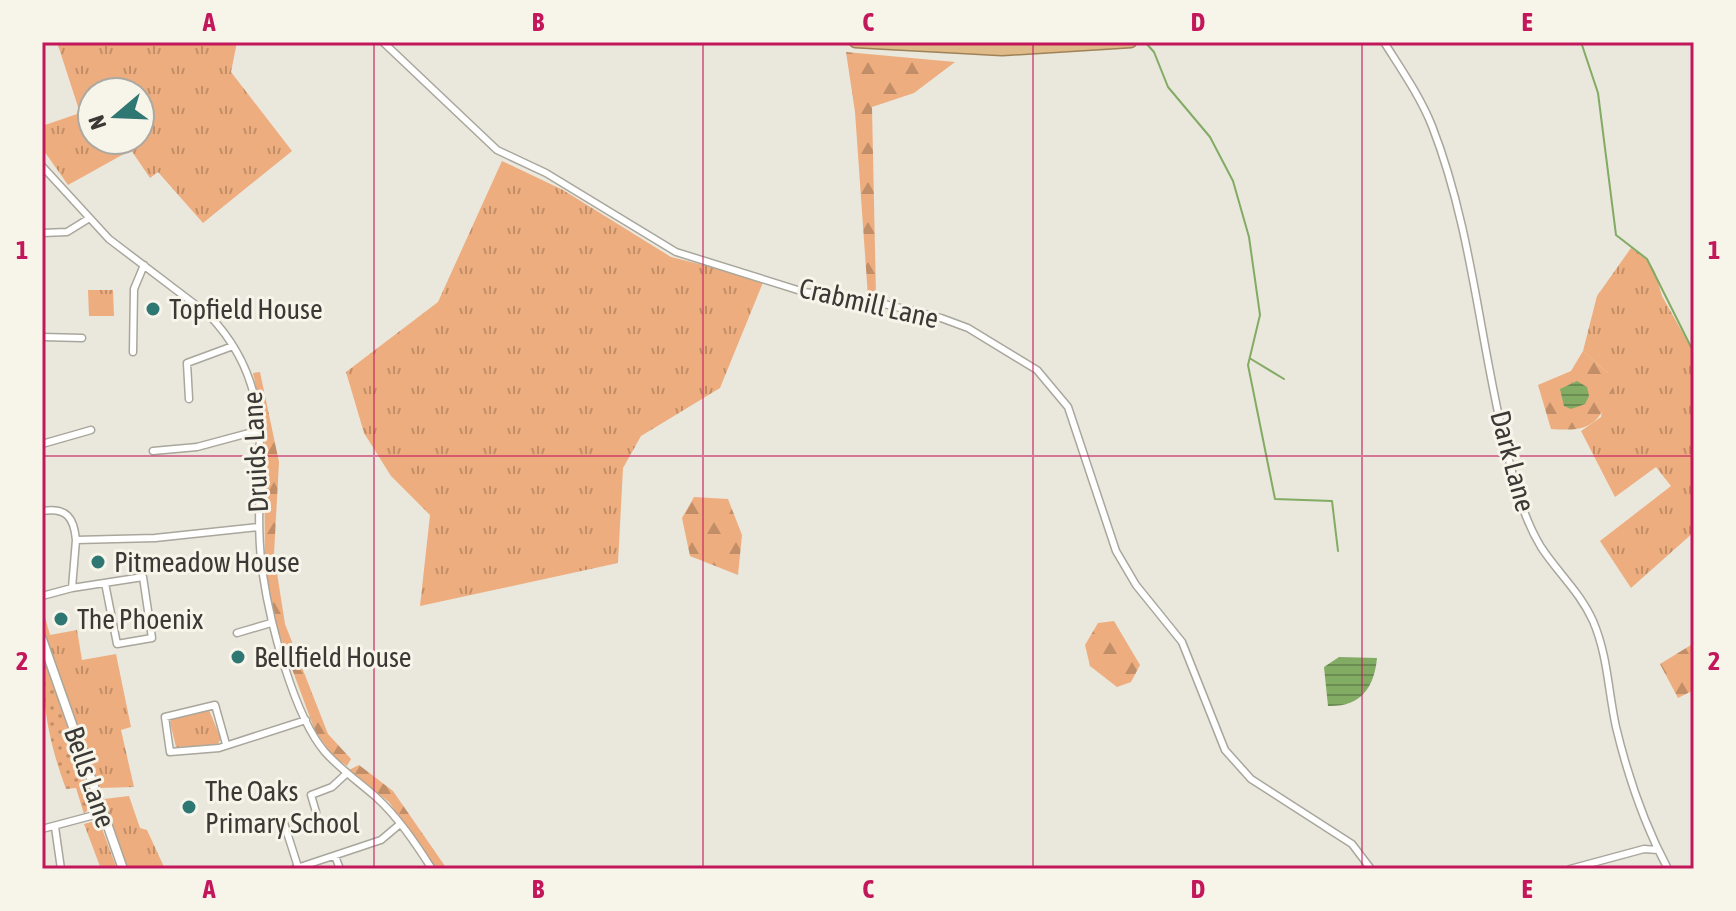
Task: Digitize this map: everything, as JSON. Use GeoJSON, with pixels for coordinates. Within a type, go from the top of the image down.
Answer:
{"type":"FeatureCollection","features":[{"type":"Feature","properties":{"kind":"highway"},"geometry":{"type":"LineString","coordinates":[[855,42],[1002,50],[1131,42]]}},
{"type":"Feature","properties":{"kind":"street","name":"Crabmill Lane"},"geometry":{"type":"LineString","coordinates":[[383,42],[497,150],[546,173],[676,252],[804,292],[876,302],[933,316],[968,328],[1037,370],[1068,407],[1116,551],[1136,585],[1182,642],[1225,750],[1251,779],[1352,844],[1371,869]]}},
{"type":"Feature","properties":{"kind":"street","name":"Dark Lane"},"geometry":{"type":"LineString","coordinates":[[1384,42],[1412,85],[1443,156],[1478,299],[1501,430],[1523,510],[1542,548],[1579,594],[1593,622],[1608,664],[1615,723],[1631,786],[1668,869]]}},
{"type":"Feature","properties":{"kind":"street","name":"Druids Lane"},"geometry":{"type":"LineString","coordinates":[[42,166],[88,219],[189,297],[222,329],[233,346],[253,383],[260,430],[259,527],[271,623],[306,720],[324,752],[400,824],[432,869]]}},
{"type":"Feature","properties":{"kind":"street"},"geometry":{"type":"LineString","coordinates":[[42,233],[67,232],[88,219]]}},
{"type":"Feature","properties":{"kind":"street"},"geometry":{"type":"LineString","coordinates":[[133,352],[134,289],[144,265]]}},
{"type":"Feature","properties":{"kind":"street"},"geometry":{"type":"LineString","coordinates":[[42,337],[82,338]]}},
{"type":"Feature","properties":{"kind":"street"},"geometry":{"type":"LineString","coordinates":[[189,399],[187,363],[233,346]]}},
{"type":"Feature","properties":{"kind":"street"},"geometry":{"type":"LineString","coordinates":[[42,444],[91,430]]}},
{"type":"Feature","properties":{"kind":"street"},"geometry":{"type":"LineString","coordinates":[[153,451],[197,447],[260,430]]}},
{"type":"Feature","properties":{"kind":"street"},"geometry":{"type":"LineString","coordinates":[[42,511],[55,509],[67,513],[74,524],[76,540],[72,588]]}},
{"type":"Feature","properties":{"kind":"street"},"geometry":{"type":"LineString","coordinates":[[76,540],[155,538],[259,527]]}},
{"type":"Feature","properties":{"kind":"street"},"geometry":{"type":"LineString","coordinates":[[42,596],[72,588],[143,577],[152,638],[117,644],[105,583]]}},
{"type":"Feature","properties":{"kind":"street"},"geometry":{"type":"LineString","coordinates":[[237,633],[271,623]]}},
{"type":"Feature","properties":{"kind":"street","name":"Bells Lane"},"geometry":{"type":"LineString","coordinates":[[42,639],[123,869]]}},
{"type":"Feature","properties":{"kind":"street"},"geometry":{"type":"LineString","coordinates":[[226,744],[215,705],[165,717],[170,752],[219,748],[306,720]]}},
{"type":"Feature","properties":{"kind":"street"},"geometry":{"type":"LineString","coordinates":[[316,812],[311,795],[332,787],[347,773]]}},
{"type":"Feature","properties":{"kind":"street"},"geometry":{"type":"LineString","coordinates":[[42,829],[102,813]]}},
{"type":"Feature","properties":{"kind":"street"},"geometry":{"type":"LineString","coordinates":[[284,823],[296,868],[381,840],[400,824]]}},
{"type":"Feature","properties":{"kind":"street"},"geometry":{"type":"LineString","coordinates":[[55,827],[57,859],[61,869]]}},
{"type":"Feature","properties":{"kind":"street"},"geometry":{"type":"LineString","coordinates":[[1644,849],[1649,828]]}},
{"type":"Feature","properties":{"kind":"street"},"geometry":{"type":"LineString","coordinates":[[1570,869],[1644,849],[1658,850]]}},
{"type":"Feature","properties":{"kind":"street"},"geometry":{"type":"LineString","coordinates":[[335,856],[340,869]]}},
{"type":"Feature","properties":{"kind":"green space"},"geometry":{"type":"Polygon","coordinates":[[[57,42],[237,42],[231,72],[292,151],[203,223],[158,172],[150,178],[135,156],[156,156],[156,76],[76,76],[76,101],[57,42]]]}},
{"type":"Feature","properties":{"kind":"green space"},"geometry":{"type":"Polygon","coordinates":[[[846,52],[955,62],[914,93],[872,107],[876,297],[868,297],[855,112],[846,52]]]}},
{"type":"Feature","properties":{"kind":"green space"},"geometry":{"type":"Polygon","coordinates":[[[76,114],[76,156],[120,156],[68,185],[42,148],[42,126],[76,114]]]}},
{"type":"Feature","properties":{"kind":"green space"},"geometry":{"type":"Polygon","coordinates":[[[502,161],[563,190],[671,257],[764,280],[720,388],[641,436],[623,468],[618,563],[420,606],[430,515],[391,476],[364,433],[346,372],[438,302],[502,161]]]}},
{"type":"Feature","properties":{"kind":"green space"},"geometry":{"type":"Polygon","coordinates":[[[1631,248],[1647,259],[1655,272],[1662,296],[1694,353],[1694,532],[1631,588],[1600,541],[1671,486],[1656,467],[1615,497],[1581,431],[1601,417],[1608,373],[1583,351],[1597,296],[1631,248]]]}},
{"type":"Feature","properties":{"kind":"green space"},"geometry":{"type":"Polygon","coordinates":[[[88,290],[113,290],[114,316],[89,316],[88,290]]]}},
{"type":"Feature","properties":{"kind":"green space"},"geometry":{"type":"Polygon","coordinates":[[[1583,351],[1608,373],[1614,390],[1603,411],[1591,424],[1575,429],[1551,429],[1538,385],[1571,371],[1583,351]]]}},
{"type":"Feature","properties":{"kind":"green space"},"geometry":{"type":"Polygon","coordinates":[[[260,372],[279,462],[274,554],[285,624],[328,734],[351,759],[347,766],[333,756],[315,731],[274,620],[265,568],[264,425],[253,373],[260,372]]]}},
{"type":"Feature","properties":{"kind":"green space"},"geometry":{"type":"Polygon","coordinates":[[[694,497],[728,499],[742,535],[738,575],[690,556],[682,518],[694,497]]]}},
{"type":"Feature","properties":{"kind":"green space"},"geometry":{"type":"Polygon","coordinates":[[[43,610],[50,635],[77,630],[82,660],[116,654],[131,727],[121,730],[134,787],[100,788],[42,629],[43,610]]]}},
{"type":"Feature","properties":{"kind":"green space"},"geometry":{"type":"Polygon","coordinates":[[[1114,621],[1140,665],[1131,682],[1117,687],[1090,666],[1085,645],[1098,623],[1114,621]]]}},
{"type":"Feature","properties":{"kind":"green space"},"geometry":{"type":"Polygon","coordinates":[[[1694,645],[1694,690],[1678,698],[1660,664],[1694,645]]]}},
{"type":"Feature","properties":{"kind":"green space"},"geometry":{"type":"Polygon","coordinates":[[[42,650],[93,804],[84,814],[76,788],[66,789],[50,737],[42,650]]]}},
{"type":"Feature","properties":{"kind":"green space"},"geometry":{"type":"Polygon","coordinates":[[[209,710],[221,739],[217,745],[176,747],[170,722],[173,718],[209,710]]]}},
{"type":"Feature","properties":{"kind":"green space"},"geometry":{"type":"Polygon","coordinates":[[[359,765],[393,791],[447,869],[435,869],[389,802],[349,770],[359,765]]]}},
{"type":"Feature","properties":{"kind":"green space"},"geometry":{"type":"Polygon","coordinates":[[[129,796],[140,828],[147,830],[165,869],[128,869],[104,799],[129,796]]]}},
{"type":"Feature","properties":{"kind":"green space"},"geometry":{"type":"Polygon","coordinates":[[[95,821],[101,826],[117,869],[101,869],[84,824],[95,821]]]}},
{"type":"Feature","properties":{"kind":"shaded area"},"geometry":{"type":"Polygon","coordinates":[[[1577,381],[1587,387],[1589,396],[1585,404],[1571,409],[1564,406],[1560,389],[1577,381]]]}},
{"type":"Feature","properties":{"kind":"shaded area"},"geometry":{"type":"Polygon","coordinates":[[[1339,657],[1377,658],[1373,679],[1363,694],[1349,703],[1328,706],[1324,667],[1339,657]]]}},
{"type":"Feature","properties":{"kind":"waterway"},"geometry":{"type":"LineString","coordinates":[[1145,42],[1154,52],[1168,87],[1210,137],[1233,181],[1249,237],[1260,315],[1248,365],[1275,499],[1332,501],[1338,551]]}},
{"type":"Feature","properties":{"kind":"waterway"},"geometry":{"type":"LineString","coordinates":[[1581,42],[1598,93],[1616,235],[1647,259],[1694,353]]}},
{"type":"Feature","properties":{"kind":"waterway"},"geometry":{"type":"LineString","coordinates":[[1251,359],[1284,379]]}},
{"type":"Feature","properties":{"kind":"place","name":"Topfield House"},"geometry":{"type":"Point","coordinates":[153,309]}},
{"type":"Feature","properties":{"kind":"place","name":"Pitmeadow House"},"geometry":{"type":"Point","coordinates":[98,562]}},
{"type":"Feature","properties":{"kind":"place","name":"The Phoenix"},"geometry":{"type":"Point","coordinates":[61,619]}},
{"type":"Feature","properties":{"kind":"place","name":"Bellfield House"},"geometry":{"type":"Point","coordinates":[238,657]}},
{"type":"Feature","properties":{"kind":"place","name":"The Oaks Primary School"},"geometry":{"type":"Point","coordinates":[189,807]}}]}
